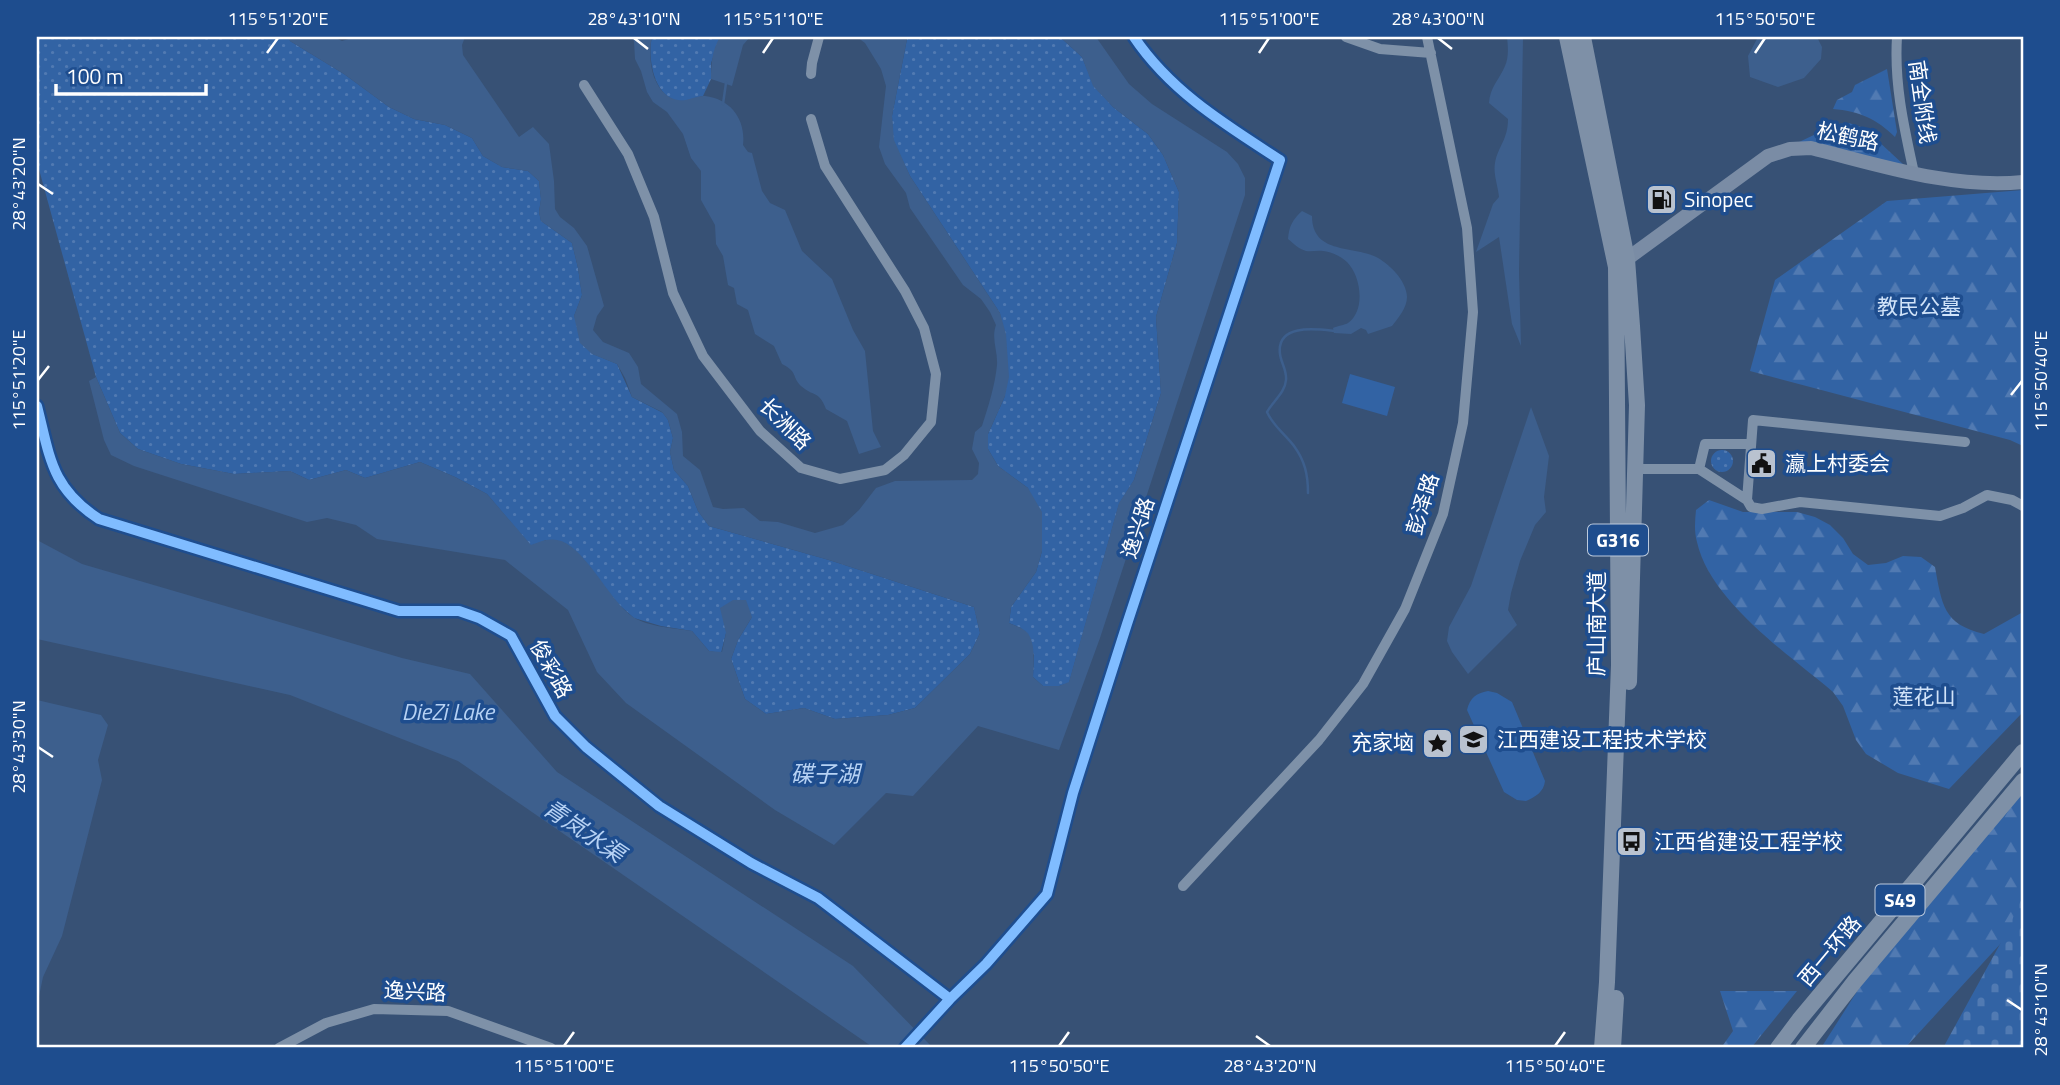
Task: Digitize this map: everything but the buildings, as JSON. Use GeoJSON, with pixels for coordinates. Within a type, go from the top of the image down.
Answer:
{"type":"FeatureCollection","features":[{"type":"Feature","properties":{"kind":"highway","name":"庐山南大道"},"geometry":{"type":"LineString","coordinates":[[1567,37],[1621,263],[1619,665],[1602,1048]]}},
{"type":"Feature","properties":{"kind":"highway","name":"庐山南大道"},"geometry":{"type":"LineString","coordinates":[[1583,37],[1621,263],[1637,405],[1613,1048]]}},
{"type":"Feature","properties":{"kind":"highway","name":"西一环路"},"geometry":{"type":"LineString","coordinates":[[1778,1048],[1798,1020],[2023,752]]}},
{"type":"Feature","properties":{"kind":"highway","name":"西一环路"},"geometry":{"type":"LineString","coordinates":[[1803,1048],[1855,981],[2023,781]]}},
{"type":"Feature","properties":{"kind":"highway"},"geometry":{"type":"LineString","coordinates":[[1816,1048],[1855,981]]}},
{"type":"Feature","properties":{"kind":"main road","name":"松鹤路"},"geometry":{"type":"LineString","coordinates":[[1621,263],[1768,156],[1790,149],[1811,148],[1953,181],[1985,184],[2023,181]]}},
{"type":"Feature","properties":{"kind":"street"},"geometry":{"type":"LineString","coordinates":[[811,74],[819,37]]}},
{"type":"Feature","properties":{"kind":"street","name":"逸兴路"},"geometry":{"type":"LineString","coordinates":[[905,1048],[986,964],[1047,894],[1073,793],[1280,160],[1217,119],[1173,85],[1134,37]]}},
{"type":"Feature","properties":{"kind":"street"},"geometry":{"type":"LineString","coordinates":[[1346,37],[1380,49],[1431,53]]}},
{"type":"Feature","properties":{"kind":"street","name":"彭泽路"},"geometry":{"type":"LineString","coordinates":[[1183,886],[1319,740],[1363,684],[1405,609],[1443,514],[1463,423],[1473,312],[1466,228],[1427,37]]}},
{"type":"Feature","properties":{"kind":"street","name":"南全附线"},"geometry":{"type":"LineString","coordinates":[[1897,37],[1895,64],[1902,120],[1914,173]]}},
{"type":"Feature","properties":{"kind":"street","name":"长洲路"},"geometry":{"type":"LineString","coordinates":[[584,85],[628,154],[654,217],[673,293],[703,356],[760,431],[801,468],[840,479],[885,470],[904,455],[931,422],[936,374],[924,328],[905,291],[825,166],[811,119]]}},
{"type":"Feature","properties":{"kind":"street","name":"俊彩路"},"geometry":{"type":"LineString","coordinates":[[37,406],[50,458],[60,482],[81,507],[99,519],[399,611],[459,611],[479,618],[511,636],[555,716],[586,747],[659,806],[751,863],[818,898],[950,999]]}},
{"type":"Feature","properties":{"kind":"street"},"geometry":{"type":"LineString","coordinates":[[1747,500],[1753,420],[1965,442]]}},
{"type":"Feature","properties":{"kind":"street"},"geometry":{"type":"LineString","coordinates":[[1699,469],[1705,444],[1751,443]]}},
{"type":"Feature","properties":{"kind":"street"},"geometry":{"type":"LineString","coordinates":[[1636,469],[1699,469],[1747,500],[1751,507],[1762,509],[1800,502],[1940,516],[1987,495],[2012,500],[2023,506]]}},
{"type":"Feature","properties":{"kind":"street","name":"逸兴路"},"geometry":{"type":"LineString","coordinates":[[279,1048],[326,1023],[374,1009],[448,1011],[551,1048]]}},
{"type":"Feature","properties":{"kind":"green space"},"geometry":{"type":"Polygon","coordinates":[[[37,37],[289,37],[290,41],[344,74],[389,107],[414,119],[445,125],[472,138],[483,156],[502,167],[528,171],[539,181],[541,221],[572,243],[582,295],[574,316],[593,354],[617,364],[632,397],[663,413],[668,420],[673,438],[670,452],[674,470],[688,486],[698,511],[709,526],[829,560],[974,607],[980,633],[970,654],[915,708],[888,715],[835,719],[804,708],[766,714],[745,699],[731,659],[738,640],[752,617],[726,633],[721,653],[709,651],[692,631],[634,618],[546,540],[531,546],[487,494],[420,462],[365,478],[346,470],[309,480],[290,471],[234,474],[181,464],[138,449],[120,433],[96,377],[37,162],[37,37]]]}},
{"type":"Feature","properties":{"kind":"green space"},"geometry":{"type":"Polygon","coordinates":[[[652,37],[720,37],[711,63],[711,79],[703,96],[681,101],[664,93],[654,76],[652,37]]]}},
{"type":"Feature","properties":{"kind":"green space"},"geometry":{"type":"Polygon","coordinates":[[[905,37],[1060,37],[1082,57],[1094,86],[1113,107],[1148,134],[1163,155],[1179,192],[1177,243],[1156,317],[1161,393],[1134,480],[1119,504],[1069,683],[1059,686],[1043,686],[1033,677],[1034,655],[1021,628],[1009,623],[1011,607],[1036,572],[1042,551],[1028,488],[998,466],[988,449],[988,434],[1005,396],[1000,313],[910,176],[893,140],[892,116],[907,39],[905,37]]]}},
{"type":"Feature","properties":{"kind":"green space"},"geometry":{"type":"Polygon","coordinates":[[[1887,69],[1897,132],[1895,137],[1867,117],[1833,109],[1837,100],[1852,92],[1855,85],[1887,69]]]}},
{"type":"Feature","properties":{"kind":"green space"},"geometry":{"type":"Polygon","coordinates":[[[1849,123],[1864,128],[1904,165],[1797,143],[1837,124],[1849,123]]]}},
{"type":"Feature","properties":{"kind":"green space","name":"教民公墓"},"geometry":{"type":"Polygon","coordinates":[[[2023,190],[2023,446],[2010,440],[1750,371],[1775,280],[1887,201],[2023,190]]]}},
{"type":"Feature","properties":{"kind":"green space"},"geometry":{"type":"Polygon","coordinates":[[[1350,374],[1395,387],[1387,416],[1342,403],[1350,374]]]}},
{"type":"Feature","properties":{"kind":"green space"},"geometry":{"type":"Polygon","coordinates":[[[1722,450],[1730,453],[1733,461],[1730,469],[1722,472],[1714,469],[1711,461],[1714,453],[1722,450]]]}},
{"type":"Feature","properties":{"kind":"green space","name":"莲花山"},"geometry":{"type":"Polygon","coordinates":[[[1709,500],[1743,512],[1797,512],[1815,517],[1830,525],[1843,538],[1853,554],[1868,565],[1886,563],[1903,556],[1921,557],[1935,567],[1947,611],[1960,625],[1970,630],[1984,634],[2023,612],[2023,712],[1949,789],[1898,773],[1866,754],[1856,740],[1843,706],[1833,692],[1753,625],[1717,585],[1705,564],[1695,534],[1696,510],[1709,500]]]}},
{"type":"Feature","properties":{"kind":"green space"},"geometry":{"type":"Polygon","coordinates":[[[1488,691],[1512,702],[1545,781],[1541,791],[1526,801],[1517,800],[1504,792],[1467,710],[1474,697],[1488,691]]]}},
{"type":"Feature","properties":{"kind":"green space"},"geometry":{"type":"Polygon","coordinates":[[[2023,790],[2023,901],[2003,941],[1905,1048],[1821,1048],[1863,982],[2023,790]]]}},
{"type":"Feature","properties":{"kind":"green space"},"geometry":{"type":"Polygon","coordinates":[[[2023,896],[2023,1048],[1943,1048],[2005,935],[2023,896]]]}},
{"type":"Feature","properties":{"kind":"green space"},"geometry":{"type":"Polygon","coordinates":[[[1720,991],[1797,991],[1751,1048],[1721,1048],[1733,1031],[1720,991]]]}},
{"type":"Feature","properties":{"kind":"water","name":"碟子湖"},"geometry":{"type":"Polygon","coordinates":[[[289,37],[334,37],[342,41],[355,37],[465,37],[463,55],[519,137],[533,127],[549,144],[555,209],[587,246],[604,306],[597,316],[593,330],[603,342],[629,353],[638,367],[641,384],[677,414],[682,432],[683,456],[700,470],[713,507],[744,508],[760,521],[778,522],[815,533],[843,525],[876,488],[895,481],[972,480],[978,474],[979,463],[972,449],[975,432],[982,426],[995,381],[996,325],[990,312],[981,299],[963,285],[910,208],[906,193],[885,164],[879,147],[886,86],[881,69],[865,43],[857,37],[905,37],[907,39],[892,116],[894,140],[910,176],[1000,313],[1006,334],[1009,377],[1005,396],[988,434],[988,449],[998,466],[1028,488],[1042,512],[1042,551],[1036,572],[1011,607],[1009,623],[1028,633],[1033,650],[1033,677],[1043,686],[1059,686],[1069,682],[1119,503],[1134,480],[1161,393],[1156,317],[1177,243],[1179,192],[1163,155],[1148,134],[1113,107],[1093,86],[1082,57],[1060,37],[1096,37],[1129,84],[1152,104],[1227,152],[1238,164],[1245,178],[1245,195],[1100,638],[1059,750],[978,726],[913,796],[886,793],[834,845],[775,810],[626,703],[597,672],[568,610],[505,560],[377,539],[356,525],[327,518],[307,522],[134,466],[111,455],[104,440],[89,381],[96,377],[120,433],[138,449],[181,464],[234,474],[290,471],[309,480],[346,470],[365,478],[420,462],[487,494],[531,545],[557,540],[577,551],[633,617],[654,625],[692,631],[709,651],[722,652],[726,633],[720,608],[733,600],[746,600],[752,617],[738,640],[731,659],[745,699],[766,714],[804,708],[835,719],[888,715],[915,708],[970,654],[980,633],[974,607],[829,560],[709,526],[698,511],[688,486],[674,470],[670,452],[673,438],[668,420],[662,412],[632,397],[617,364],[592,354],[580,343],[574,316],[582,295],[572,243],[541,221],[539,181],[528,171],[502,167],[483,156],[472,138],[445,125],[414,119],[389,107],[344,74],[290,41],[289,37]]]}},
{"type":"Feature","properties":{"kind":"water"},"geometry":{"type":"Polygon","coordinates":[[[631,37],[652,37],[650,55],[653,75],[662,91],[669,97],[678,100],[702,96],[714,98],[735,112],[742,127],[743,145],[752,153],[762,191],[770,203],[785,210],[802,251],[832,279],[853,330],[865,351],[873,431],[881,447],[859,454],[847,421],[826,409],[818,396],[801,386],[793,372],[782,364],[774,346],[755,334],[748,310],[737,304],[734,288],[728,285],[723,256],[716,244],[715,225],[701,200],[701,171],[691,158],[683,134],[667,112],[653,102],[647,92],[635,59],[634,41],[631,37]]]}},
{"type":"Feature","properties":{"kind":"water"},"geometry":{"type":"Polygon","coordinates":[[[720,37],[750,37],[743,45],[732,86],[711,79],[714,52],[720,37]]]}},
{"type":"Feature","properties":{"kind":"water"},"geometry":{"type":"Polygon","coordinates":[[[1507,37],[1523,37],[1519,272],[1521,346],[1512,324],[1499,237],[1476,252],[1493,204],[1499,197],[1495,163],[1508,119],[1489,103],[1493,88],[1506,63],[1507,37]]]}},
{"type":"Feature","properties":{"kind":"water"},"geometry":{"type":"Polygon","coordinates":[[[1758,37],[1817,37],[1822,47],[1821,59],[1804,78],[1778,87],[1750,77],[1748,56],[1758,37]]]}},
{"type":"Feature","properties":{"kind":"water"},"geometry":{"type":"Polygon","coordinates":[[[1302,211],[1312,216],[1318,236],[1325,242],[1374,256],[1396,273],[1404,285],[1407,301],[1392,326],[1368,334],[1361,328],[1351,334],[1334,333],[1333,328],[1348,323],[1357,310],[1359,293],[1356,276],[1342,258],[1326,251],[1303,250],[1288,239],[1292,223],[1302,211]]]}},
{"type":"Feature","properties":{"kind":"water"},"geometry":{"type":"Polygon","coordinates":[[[1531,407],[1549,456],[1544,497],[1546,512],[1535,525],[1520,561],[1511,593],[1508,610],[1517,625],[1468,674],[1447,641],[1449,627],[1471,586],[1531,407]]]}},
{"type":"Feature","properties":{"kind":"water","name":"DieZi Lake"},"geometry":{"type":"Polygon","coordinates":[[[37,540],[82,564],[402,658],[470,674],[557,772],[853,966],[933,1048],[874,1048],[458,761],[290,695],[37,639],[37,540]]]}},
{"type":"Feature","properties":{"kind":"water"},"geometry":{"type":"Polygon","coordinates":[[[37,700],[101,715],[108,725],[98,760],[102,780],[62,936],[43,977],[37,1006],[37,700]]]}},
{"type":"Feature","properties":{"kind":"waterway"},"geometry":{"type":"LineString","coordinates":[[723,104],[726,83]]}},
{"type":"Feature","properties":{"kind":"waterway"},"geometry":{"type":"LineString","coordinates":[[1308,493],[1301,457],[1267,412],[1285,385],[1286,373],[1280,354],[1280,344],[1284,337],[1299,330],[1335,331]]}},
{"type":"Feature","properties":{"kind":"cycle path"},"geometry":{"type":"LineString","coordinates":[[905,1048],[986,964],[1047,894],[1073,793],[1280,160],[1182,91],[1134,37]]}},
{"type":"Feature","properties":{"kind":"cycle path"},"geometry":{"type":"LineString","coordinates":[[37,406],[50,456],[62,483],[83,507],[99,519],[399,611],[459,611],[479,618],[511,636],[555,716],[586,747],[659,806],[751,863],[818,898],[950,999]]}},
{"type":"Feature","properties":{"kind":"place","name":"Sinopec"},"geometry":{"type":"Point","coordinates":[1661,200]}},
{"type":"Feature","properties":{"kind":"place","name":"瀛上村委会"},"geometry":{"type":"Point","coordinates":[1762,464]}},
{"type":"Feature","properties":{"kind":"place","name":"江西建设工程技术学校"},"geometry":{"type":"Point","coordinates":[1474,740]}},
{"type":"Feature","properties":{"kind":"place","name":"充家垴"},"geometry":{"type":"Point","coordinates":[1437,743]}},
{"type":"Feature","properties":{"kind":"place","name":"江西省建设工程学校"},"geometry":{"type":"Point","coordinates":[1631,842]}},
{"type":"Feature","properties":{"kind":"water label","name":"青岚水渠"},"geometry":{"type":"Point","coordinates":[584,831]}}]}
